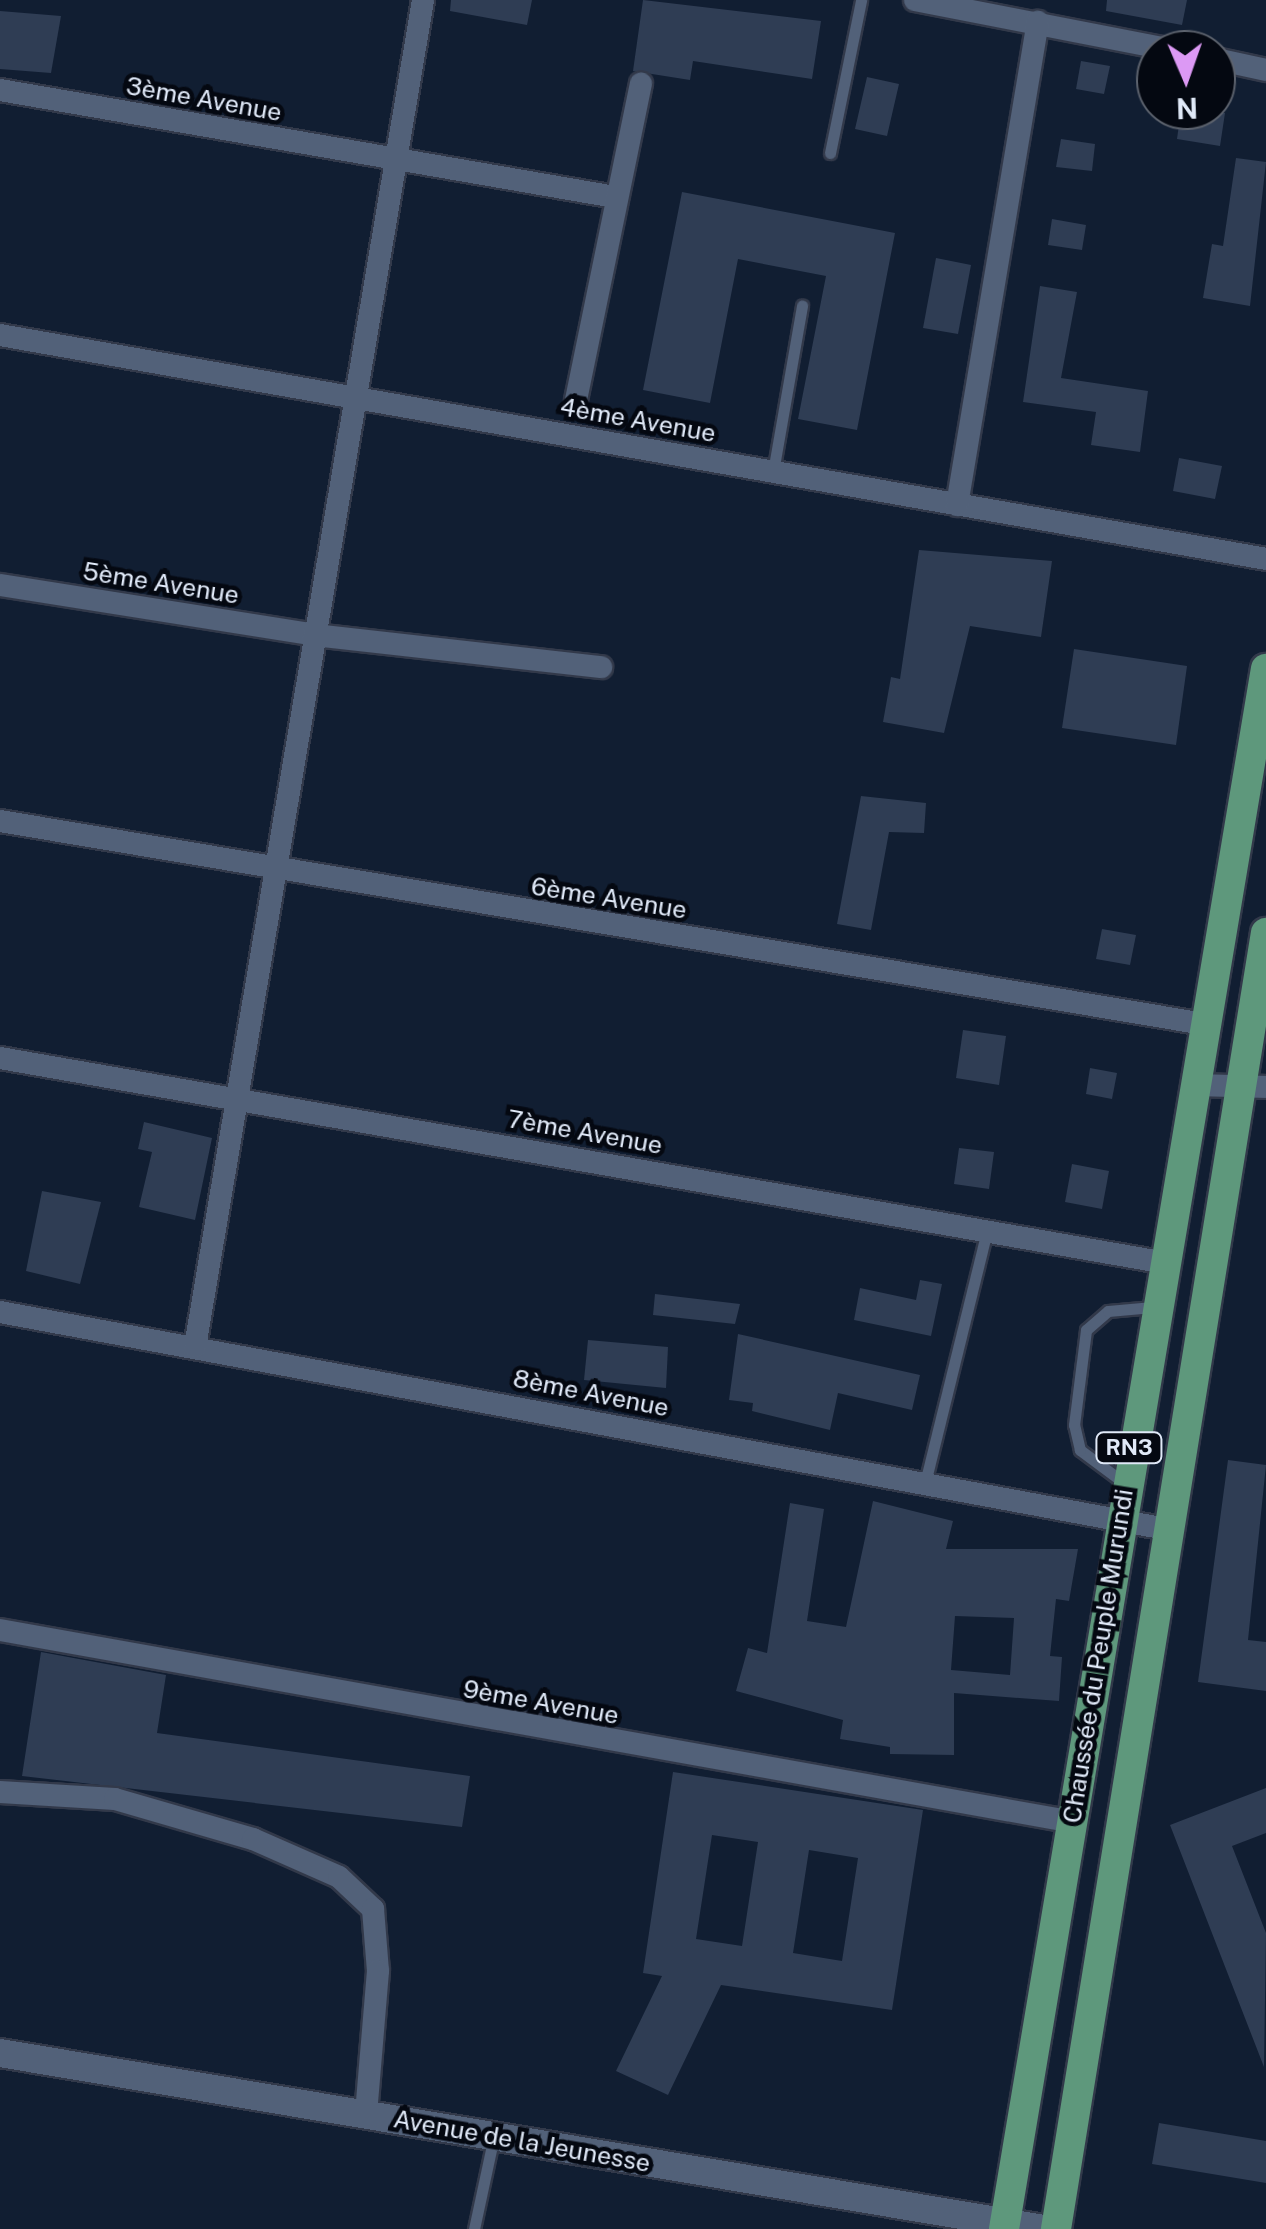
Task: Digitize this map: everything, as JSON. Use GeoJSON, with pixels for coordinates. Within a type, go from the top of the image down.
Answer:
{"type":"FeatureCollection","features":[{"type":"Feature","properties":{"kind":"highway","name":"Chaussée du Peuple Murundi"},"geometry":{"type":"LineString","coordinates":[[1005,2226],[1073,1822],[1117,1519],[1161,1262],[1210,1025],[1266,669]]}},
{"type":"Feature","properties":{"kind":"highway","name":"Chaussée du Peuple Murundi"},"geometry":{"type":"LineString","coordinates":[[1056,2229],[1172,1530],[1253,1088],[1266,933]]}},
{"type":"Feature","properties":{"kind":"street"},"geometry":{"type":"LineString","coordinates":[[195,1346],[280,871],[314,635],[423,0]]}},
{"type":"Feature","properties":{"kind":"street"},"geometry":{"type":"LineString","coordinates":[[915,0],[1136,42]]}},
{"type":"Feature","properties":{"kind":"street"},"geometry":{"type":"LineString","coordinates":[[958,505],[1038,22]]}},
{"type":"Feature","properties":{"kind":"street"},"geometry":{"type":"LineString","coordinates":[[1236,63],[1266,70]]}},
{"type":"Feature","properties":{"kind":"street"},"geometry":{"type":"LineString","coordinates":[[576,400],[641,84]]}},
{"type":"Feature","properties":{"kind":"street","name":"3ème Avenue"},"geometry":{"type":"LineString","coordinates":[[0,90],[398,162],[615,196]]}},
{"type":"Feature","properties":{"kind":"street","name":"4ème Avenue"},"geometry":{"type":"LineString","coordinates":[[0,335],[1266,559]]}},
{"type":"Feature","properties":{"kind":"street","name":"5ème Avenue"},"geometry":{"type":"LineString","coordinates":[[0,584],[314,635],[601,667]]}},
{"type":"Feature","properties":{"kind":"street","name":"6ème Avenue"},"geometry":{"type":"LineString","coordinates":[[0,822],[1210,1025]]}},
{"type":"Feature","properties":{"kind":"street","name":"7ème Avenue"},"geometry":{"type":"LineString","coordinates":[[0,1058],[1161,1262]]}},
{"type":"Feature","properties":{"kind":"street"},"geometry":{"type":"LineString","coordinates":[[1198,1085],[1253,1088]]}},
{"type":"Feature","properties":{"kind":"street","name":"8ème Avenue"},"geometry":{"type":"LineString","coordinates":[[0,1312],[1172,1530]]}},
{"type":"Feature","properties":{"kind":"street","name":"9ème Avenue"},"geometry":{"type":"LineString","coordinates":[[0,1630],[1073,1822]]}},
{"type":"Feature","properties":{"kind":"street"},"geometry":{"type":"LineString","coordinates":[[0,1792],[115,1799],[252,1839],[339,1876],[373,1908],[378,1971],[366,2115]]}},
{"type":"Feature","properties":{"kind":"street","name":"Avenue de la Jeunesse"},"geometry":{"type":"LineString","coordinates":[[1,2058],[494,2136],[1005,2226],[1044,2229]]}},
{"type":"Feature","properties":{"kind":"lane"},"geometry":{"type":"LineString","coordinates":[[830,153],[861,0]]}},
{"type":"Feature","properties":{"kind":"lane"},"geometry":{"type":"LineString","coordinates":[[773,472],[802,305]]}},
{"type":"Feature","properties":{"kind":"lane"},"geometry":{"type":"LineString","coordinates":[[925,1484],[987,1232]]}},
{"type":"Feature","properties":{"kind":"lane"},"geometry":{"type":"LineString","coordinates":[[1124,1482],[1080,1450],[1074,1425],[1086,1330],[1108,1311],[1153,1307]]}},
{"type":"Feature","properties":{"kind":"lane"},"geometry":{"type":"LineString","coordinates":[[474,2229],[494,2136]]}},
{"type":"Feature","properties":{"kind":"building"},"geometry":{"type":"Polygon","coordinates":[[[451,0],[532,0],[527,25],[450,11],[451,0]]]}},
{"type":"Feature","properties":{"kind":"building"},"geometry":{"type":"Polygon","coordinates":[[[643,0],[821,21],[812,79],[693,61],[690,80],[633,71],[643,0]]]}},
{"type":"Feature","properties":{"kind":"building"},"geometry":{"type":"Polygon","coordinates":[[[1107,0],[1187,0],[1182,25],[1106,11],[1107,0]]]}},
{"type":"Feature","properties":{"kind":"building"},"geometry":{"type":"Polygon","coordinates":[[[0,11],[61,16],[51,73],[0,69],[0,11]]]}},
{"type":"Feature","properties":{"kind":"building"},"geometry":{"type":"Polygon","coordinates":[[[1081,61],[1110,66],[1104,94],[1076,89],[1081,61]]]}},
{"type":"Feature","properties":{"kind":"building"},"geometry":{"type":"Polygon","coordinates":[[[867,77],[899,84],[887,136],[855,129],[867,77]]]}},
{"type":"Feature","properties":{"kind":"building"},"geometry":{"type":"Polygon","coordinates":[[[1178,130],[1222,130],[1220,146],[1177,139],[1178,130]]]}},
{"type":"Feature","properties":{"kind":"building"},"geometry":{"type":"Polygon","coordinates":[[[1061,139],[1095,144],[1092,171],[1056,167],[1061,139]]]}},
{"type":"Feature","properties":{"kind":"building"},"geometry":{"type":"Polygon","coordinates":[[[1236,158],[1266,162],[1250,306],[1203,298],[1212,244],[1223,246],[1236,158]]]}},
{"type":"Feature","properties":{"kind":"building"},"geometry":{"type":"Polygon","coordinates":[[[682,192],[895,233],[857,430],[798,419],[826,276],[738,259],[710,403],[643,390],[682,192]]]}},
{"type":"Feature","properties":{"kind":"building"},"geometry":{"type":"Polygon","coordinates":[[[1052,219],[1086,225],[1082,250],[1048,245],[1052,219]]]}},
{"type":"Feature","properties":{"kind":"building"},"geometry":{"type":"Polygon","coordinates":[[[936,258],[971,265],[958,334],[923,328],[936,258]]]}},
{"type":"Feature","properties":{"kind":"building"},"geometry":{"type":"Polygon","coordinates":[[[1040,286],[1077,292],[1061,378],[1148,391],[1140,452],[1091,445],[1096,412],[1023,402],[1040,286]]]}},
{"type":"Feature","properties":{"kind":"building"},"geometry":{"type":"Polygon","coordinates":[[[1179,458],[1222,466],[1215,499],[1173,491],[1179,458]]]}},
{"type":"Feature","properties":{"kind":"building"},"geometry":{"type":"Polygon","coordinates":[[[919,550],[1052,561],[1041,637],[970,626],[944,733],[883,722],[891,677],[900,679],[919,550]]]}},
{"type":"Feature","properties":{"kind":"building"},"geometry":{"type":"Polygon","coordinates":[[[1074,649],[1187,666],[1176,745],[1062,728],[1074,649]]]}},
{"type":"Feature","properties":{"kind":"building"},"geometry":{"type":"Polygon","coordinates":[[[861,796],[926,803],[924,833],[889,832],[871,930],[837,924],[861,796]]]}},
{"type":"Feature","properties":{"kind":"building"},"geometry":{"type":"Polygon","coordinates":[[[1102,929],[1136,935],[1130,965],[1096,959],[1102,929]]]}},
{"type":"Feature","properties":{"kind":"building"},"geometry":{"type":"Polygon","coordinates":[[[963,1030],[1006,1036],[999,1085],[956,1078],[963,1030]]]}},
{"type":"Feature","properties":{"kind":"building"},"geometry":{"type":"Polygon","coordinates":[[[1090,1068],[1117,1073],[1112,1099],[1086,1094],[1090,1068]]]}},
{"type":"Feature","properties":{"kind":"building"},"geometry":{"type":"Polygon","coordinates":[[[144,1122],[212,1138],[195,1220],[139,1207],[152,1152],[138,1149],[144,1122]]]}},
{"type":"Feature","properties":{"kind":"building"},"geometry":{"type":"Polygon","coordinates":[[[959,1148],[994,1152],[989,1189],[954,1184],[959,1148]]]}},
{"type":"Feature","properties":{"kind":"building"},"geometry":{"type":"Polygon","coordinates":[[[1072,1164],[1109,1171],[1102,1209],[1065,1202],[1072,1164]]]}},
{"type":"Feature","properties":{"kind":"building"},"geometry":{"type":"Polygon","coordinates":[[[42,1191],[101,1202],[80,1284],[26,1271],[42,1191]]]}},
{"type":"Feature","properties":{"kind":"building"},"geometry":{"type":"Polygon","coordinates":[[[920,1280],[942,1284],[931,1336],[854,1320],[860,1288],[916,1300],[920,1280]]]}},
{"type":"Feature","properties":{"kind":"building"},"geometry":{"type":"Polygon","coordinates":[[[655,1294],[740,1304],[735,1324],[653,1315],[655,1294]]]}},
{"type":"Feature","properties":{"kind":"building"},"geometry":{"type":"Polygon","coordinates":[[[738,1334],[920,1375],[912,1410],[838,1393],[830,1430],[752,1411],[753,1403],[729,1400],[738,1334]]]}},
{"type":"Feature","properties":{"kind":"building"},"geometry":{"type":"Polygon","coordinates":[[[588,1340],[668,1347],[666,1388],[584,1380],[588,1340]]]}},
{"type":"Feature","properties":{"kind":"building"},"geometry":{"type":"Polygon","coordinates":[[[1228,1460],[1266,1465],[1248,1640],[1266,1642],[1266,1691],[1198,1682],[1228,1460]]]}},
{"type":"Feature","properties":{"kind":"building"},"geometry":{"type":"Polygon","coordinates":[[[873,1501],[953,1521],[946,1549],[1078,1549],[1069,1601],[1056,1599],[1050,1656],[1062,1657],[1059,1701],[954,1693],[954,1755],[890,1754],[890,1747],[840,1739],[843,1720],[736,1691],[748,1648],[767,1653],[790,1503],[824,1509],[807,1621],[846,1627],[873,1501]],[[955,1616],[951,1670],[1010,1675],[1014,1618],[955,1616]]]}},
{"type":"Feature","properties":{"kind":"building"},"geometry":{"type":"Polygon","coordinates":[[[41,1652],[166,1675],[157,1733],[470,1776],[462,1827],[22,1776],[41,1652]]]}},
{"type":"Feature","properties":{"kind":"building"},"geometry":{"type":"Polygon","coordinates":[[[673,1772],[923,1810],[892,2010],[721,1985],[668,2095],[616,2071],[662,1976],[643,1973],[673,1772]],[[712,1835],[696,1939],[742,1946],[758,1842],[712,1835]],[[809,1850],[793,1953],[842,1961],[858,1858],[809,1850]]]}},
{"type":"Feature","properties":{"kind":"building"},"geometry":{"type":"Polygon","coordinates":[[[1266,1788],[1266,1833],[1232,1846],[1266,1933],[1264,2067],[1170,1825],[1266,1788]]]}},
{"type":"Feature","properties":{"kind":"building"},"geometry":{"type":"Polygon","coordinates":[[[1159,2123],[1266,2141],[1266,2183],[1152,2164],[1159,2123]]]}}]}
